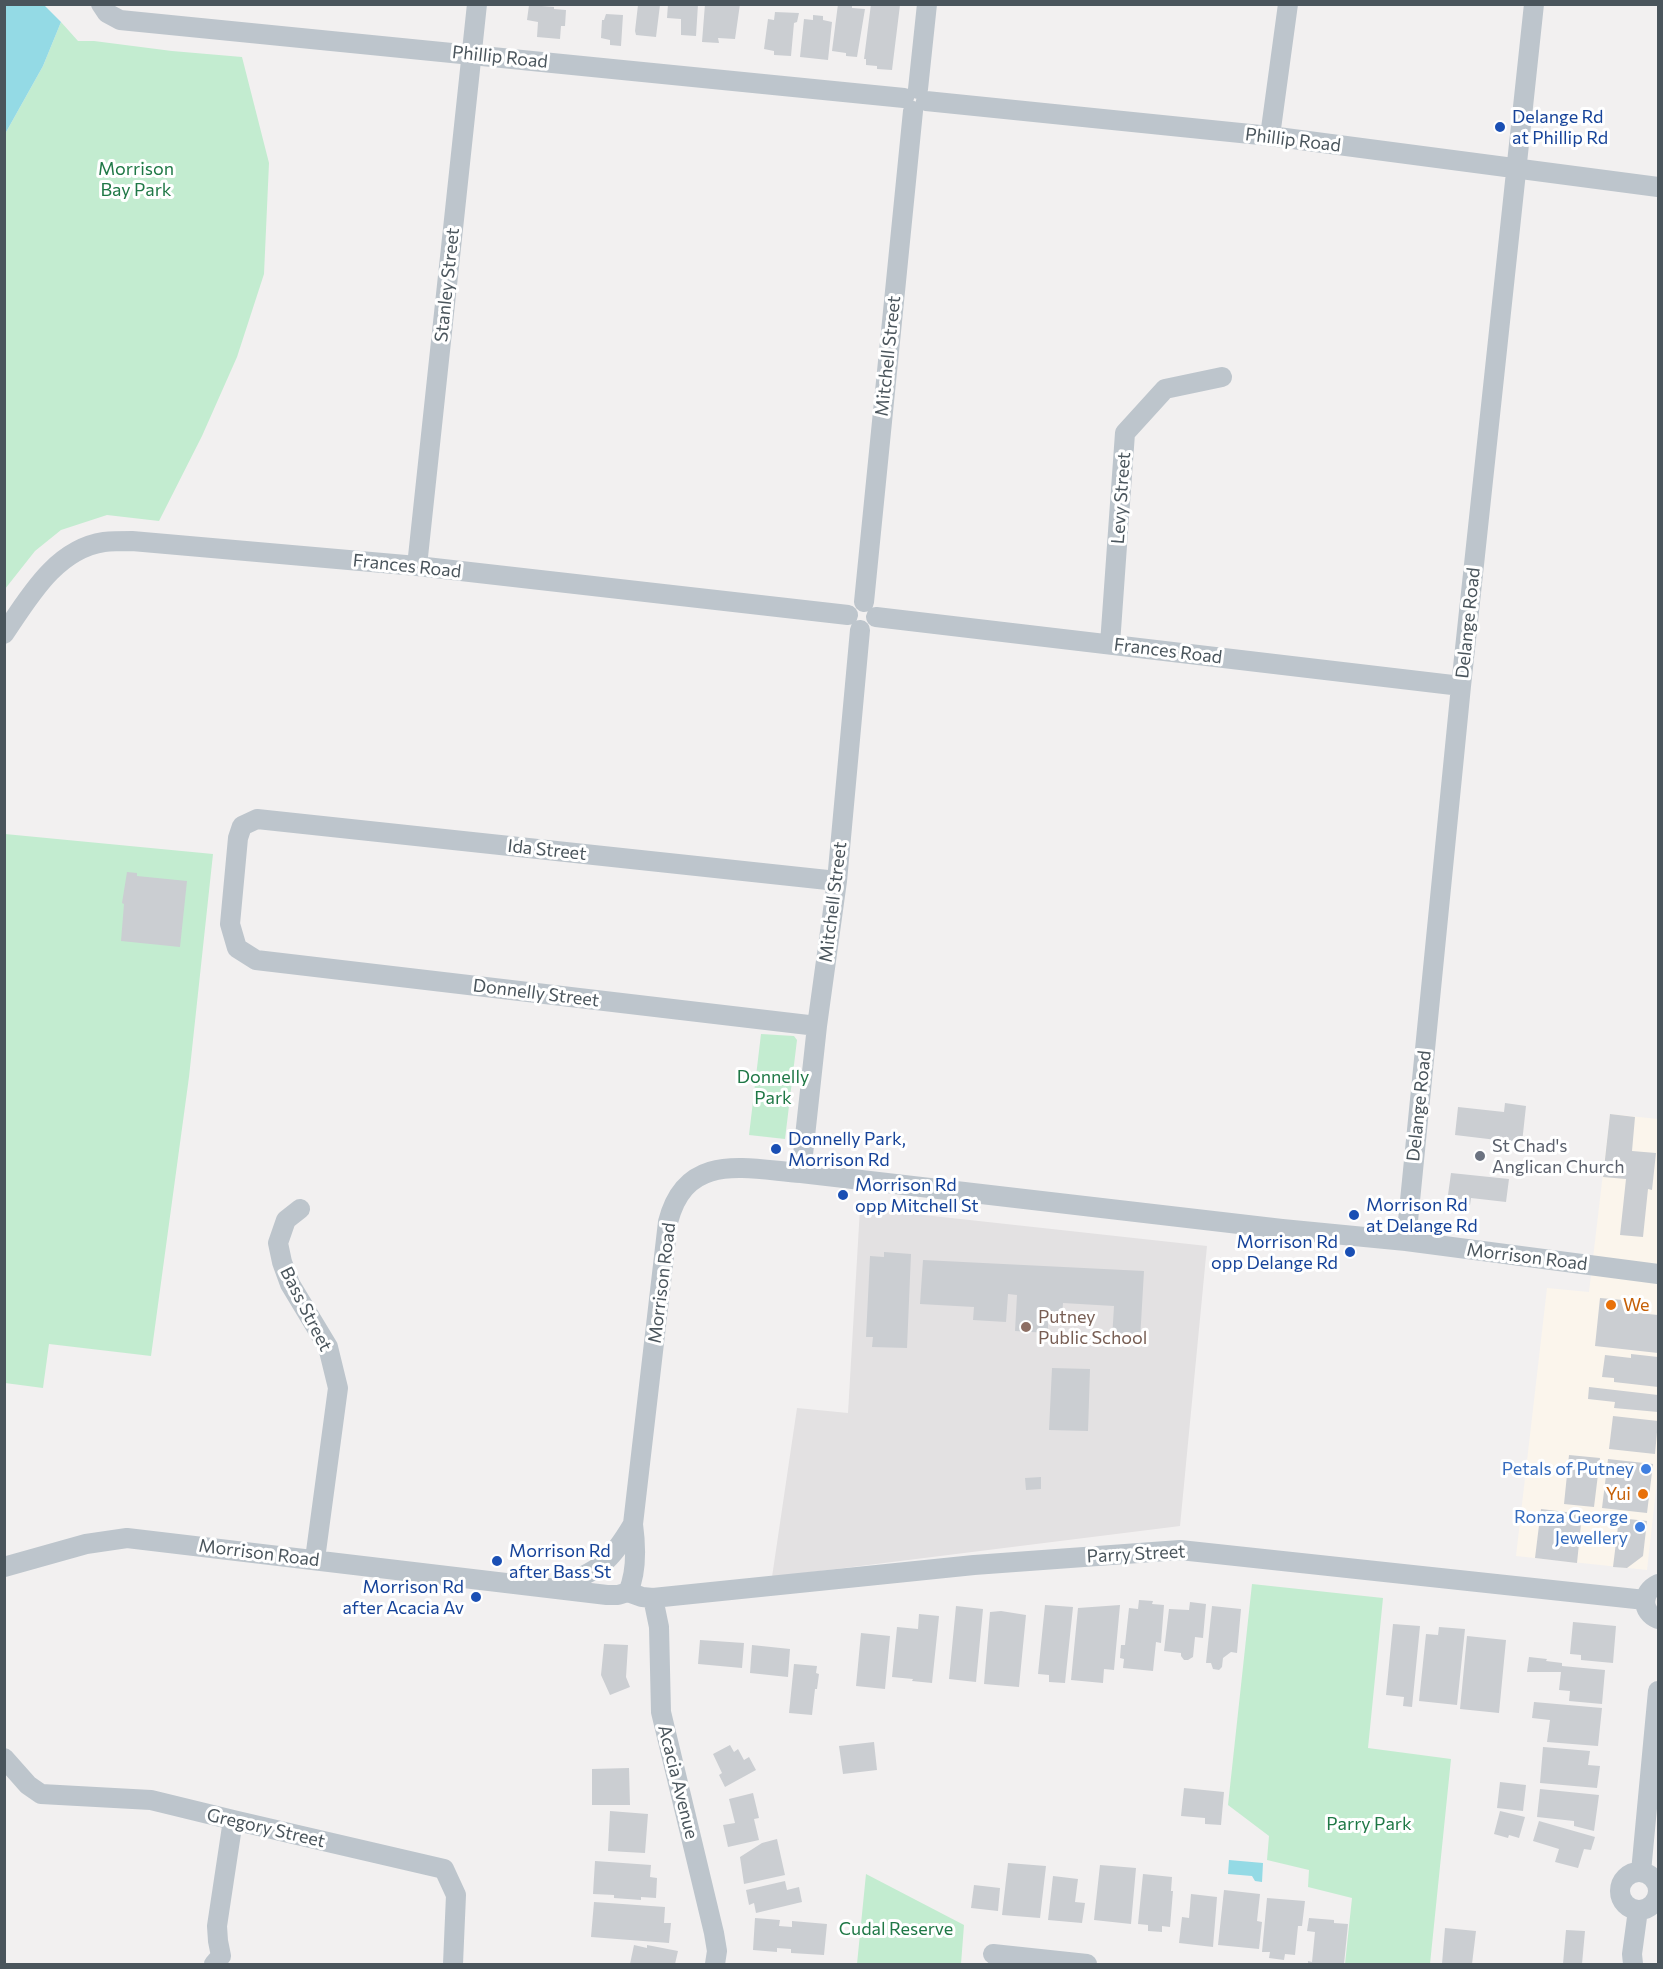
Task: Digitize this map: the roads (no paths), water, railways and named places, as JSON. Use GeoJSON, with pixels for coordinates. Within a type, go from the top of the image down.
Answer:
{"type":"FeatureCollection","features":[{"type":"Feature","properties":{"kind":"street","name":"Phillip Road"},"geometry":{"type":"LineString","coordinates":[[101,4],[107,13],[120,20],[1270,136],[1659,187]]}},
{"type":"Feature","properties":{"kind":"street","name":"Stanley Street"},"geometry":{"type":"LineString","coordinates":[[417,566],[477,4]]}},
{"type":"Feature","properties":{"kind":"street","name":"Mitchell Street"},"geometry":{"type":"LineString","coordinates":[[870,609],[916,100],[927,4]]}},
{"type":"Feature","properties":{"kind":"street"},"geometry":{"type":"LineString","coordinates":[[1270,136],[1288,4]]}},
{"type":"Feature","properties":{"kind":"street","name":"Delange Road"},"geometry":{"type":"LineString","coordinates":[[1406,1241],[1461,686],[1534,4]]}},
{"type":"Feature","properties":{"kind":"street","name":"Levy Street"},"geometry":{"type":"LineString","coordinates":[[1110,644],[1125,433],[1165,389],[1222,377]]}},
{"type":"Feature","properties":{"kind":"street","name":"Frances Road"},"geometry":{"type":"LineString","coordinates":[[4,634],[43,580],[73,553],[102,542],[132,541],[417,566],[854,622]]}},
{"type":"Feature","properties":{"kind":"street"},"geometry":{"type":"LineString","coordinates":[[854,622],[869,628],[872,625],[870,609]]}},
{"type":"Feature","properties":{"kind":"street","name":"Frances Road"},"geometry":{"type":"LineString","coordinates":[[870,609],[1110,644],[1461,686]]}},
{"type":"Feature","properties":{"kind":"street","name":"Mitchell Street"},"geometry":{"type":"LineString","coordinates":[[801,1173],[817,1026],[837,881],[854,622]]}},
{"type":"Feature","properties":{"kind":"street","name":"Ida Street"},"geometry":{"type":"LineString","coordinates":[[256,960],[237,948],[230,924],[238,838],[242,826],[257,819],[837,881]]}},
{"type":"Feature","properties":{"kind":"street","name":"Donnelly Street"},"geometry":{"type":"LineString","coordinates":[[256,960],[817,1026]]}},
{"type":"Feature","properties":{"kind":"street","name":"Morrison Road"},"geometry":{"type":"LineString","coordinates":[[4,1567],[86,1544],[127,1538],[618,1595],[628,1592],[632,1583],[636,1541],[633,1524],[664,1254],[672,1207],[687,1183],[703,1174],[725,1168],[801,1173],[1236,1224],[1406,1241],[1659,1274]]}},
{"type":"Feature","properties":{"kind":"street","name":"Bass Street"},"geometry":{"type":"LineString","coordinates":[[300,1209],[286,1220],[278,1243],[282,1262],[290,1284],[328,1347],[338,1388],[315,1559]]}},
{"type":"Feature","properties":{"kind":"street"},"geometry":{"type":"LineString","coordinates":[[555,1588],[587,1575],[606,1561],[614,1554],[633,1524]]}},
{"type":"Feature","properties":{"kind":"street","name":"Parry Street"},"geometry":{"type":"LineString","coordinates":[[628,1592],[642,1598],[653,1598],[974,1565],[1180,1550],[1645,1600]]}},
{"type":"Feature","properties":{"kind":"street"},"geometry":{"type":"LineString","coordinates":[[1659,1584],[1650,1588],[1645,1600],[1647,1611],[1659,1619]]}},
{"type":"Feature","properties":{"kind":"street","name":"Acacia Avenue"},"geometry":{"type":"LineString","coordinates":[[653,1598],[659,1627],[661,1712],[714,1934],[717,1951],[716,1965]]}},
{"type":"Feature","properties":{"kind":"street"},"geometry":{"type":"LineString","coordinates":[[1641,1872],[1659,1691]]}},
{"type":"Feature","properties":{"kind":"street","name":"Gregory Street"},"geometry":{"type":"LineString","coordinates":[[4,1758],[27,1785],[41,1794],[151,1800],[444,1869],[456,1895],[453,1965]]}},
{"type":"Feature","properties":{"kind":"street"},"geometry":{"type":"LineString","coordinates":[[214,1965],[221,1956],[217,1926],[233,1821]]}},
{"type":"Feature","properties":{"kind":"street"},"geometry":{"type":"LineString","coordinates":[[1641,1872],[1654,1879],[1658,1893],[1652,1905],[1638,1910],[1625,1903],[1621,1890],[1627,1877],[1641,1872]]}},
{"type":"Feature","properties":{"kind":"street"},"geometry":{"type":"LineString","coordinates":[[1633,1965],[1632,1954],[1638,1910]]}},
{"type":"Feature","properties":{"kind":"street"},"geometry":{"type":"LineString","coordinates":[[993,1954],[1087,1965]]}},
{"type":"Feature","properties":{"kind":"water"},"geometry":{"type":"Polygon","coordinates":[[[5,4],[44,5],[61,22],[43,66],[5,134],[5,4]]]}},
{"type":"Feature","properties":{"kind":"water"},"geometry":{"type":"Polygon","coordinates":[[[1229,1860],[1263,1863],[1262,1882],[1255,1881],[1252,1876],[1228,1874],[1229,1860]]]}},
{"type":"Feature","properties":{"kind":"place","name":"Delange Rd at Phillip Rd"},"geometry":{"type":"Point","coordinates":[1500,127]}},
{"type":"Feature","properties":{"kind":"place","name":"Donnelly Park, Morrison Rd"},"geometry":{"type":"Point","coordinates":[776,1149]}},
{"type":"Feature","properties":{"kind":"place","name":"St Chad's Anglican Church"},"geometry":{"type":"Point","coordinates":[1480,1156]}},
{"type":"Feature","properties":{"kind":"place","name":"Morrison Rd opp Mitchell St"},"geometry":{"type":"Point","coordinates":[843,1195]}},
{"type":"Feature","properties":{"kind":"place","name":"Morrison Rd at Delange Rd"},"geometry":{"type":"Point","coordinates":[1354,1215]}},
{"type":"Feature","properties":{"kind":"place","name":"Morrison Rd opp Delange Rd"},"geometry":{"type":"Point","coordinates":[1350,1252]}},
{"type":"Feature","properties":{"kind":"place","name":"We"},"geometry":{"type":"Point","coordinates":[1611,1305]}},
{"type":"Feature","properties":{"kind":"place","name":"Putney Public School"},"geometry":{"type":"Point","coordinates":[1026,1327]}},
{"type":"Feature","properties":{"kind":"place","name":"Petals of Putney"},"geometry":{"type":"Point","coordinates":[1646,1469]}},
{"type":"Feature","properties":{"kind":"place","name":"Yui"},"geometry":{"type":"Point","coordinates":[1643,1494]}},
{"type":"Feature","properties":{"kind":"place","name":"Ronza George Jewellery"},"geometry":{"type":"Point","coordinates":[1640,1527]}},
{"type":"Feature","properties":{"kind":"place","name":"Morrison Rd after Bass St"},"geometry":{"type":"Point","coordinates":[497,1561]}},
{"type":"Feature","properties":{"kind":"place","name":"Morrison Rd after Acacia Av"},"geometry":{"type":"Point","coordinates":[476,1597]}},
{"type":"Feature","properties":{"kind":"park label","name":"Morrison Bay Park"},"geometry":{"type":"Point","coordinates":[136,180]}},
{"type":"Feature","properties":{"kind":"park label","name":"Donnelly Park"},"geometry":{"type":"Point","coordinates":[773,1087]}},
{"type":"Feature","properties":{"kind":"park label","name":"Parry Park"},"geometry":{"type":"Point","coordinates":[1369,1824]}},
{"type":"Feature","properties":{"kind":"park label","name":"Cudal Reserve"},"geometry":{"type":"Point","coordinates":[896,1929]}}]}
